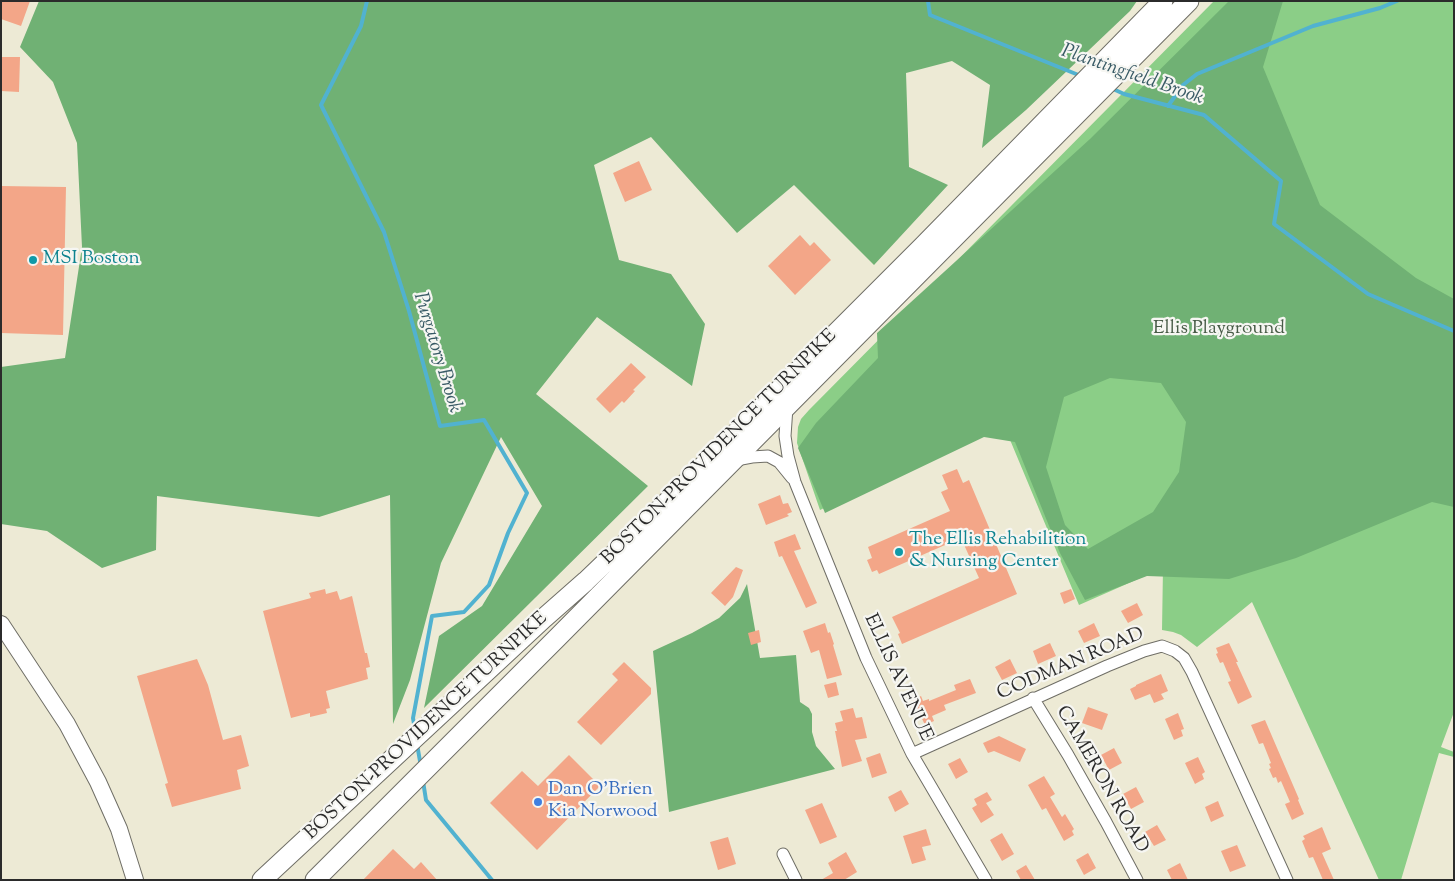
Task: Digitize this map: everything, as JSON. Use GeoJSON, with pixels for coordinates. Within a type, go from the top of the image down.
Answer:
{"type":"FeatureCollection","features":[{"type":"Feature","properties":{"kind":"main road","name":"BOSTON-PROVIDENCE TURNPIKE"},"geometry":{"type":"LineString","coordinates":[[262,880],[656,514],[923,246],[1163,1]]}},
{"type":"Feature","properties":{"kind":"main road","name":"BOSTON-PROVIDENCE TURNPIKE"},"geometry":{"type":"LineString","coordinates":[[315,880],[1189,1]]}},
{"type":"Feature","properties":{"kind":"main road"},"geometry":{"type":"LineString","coordinates":[[1,624],[67,724],[98,782],[119,829],[135,877]]}},
{"type":"Feature","properties":{"kind":"street","name":"ELLIS AVENUE"},"geometry":{"type":"LineString","coordinates":[[787,406],[785,436],[795,482],[866,658],[912,754],[986,880]]}},
{"type":"Feature","properties":{"kind":"street","name":"ELLIS AVENUE"},"geometry":{"type":"LineString","coordinates":[[732,461],[768,456],[779,462],[795,482]]}},
{"type":"Feature","properties":{"kind":"street","name":"CODMAN ROAD"},"geometry":{"type":"LineString","coordinates":[[912,754],[1033,698],[1144,651],[1162,646],[1175,651],[1184,658],[1192,672],[1287,880]]}},
{"type":"Feature","properties":{"kind":"street","name":"CAMERON ROAD"},"geometry":{"type":"LineString","coordinates":[[1033,698],[1068,755],[1137,880]]}},
{"type":"Feature","properties":{"kind":"street"},"geometry":{"type":"LineString","coordinates":[[783,854],[796,880]]}},
{"type":"Feature","properties":{"kind":"green space"},"geometry":{"type":"Polygon","coordinates":[[[39,1],[1137,1],[1130,11],[1026,110],[982,148],[990,85],[952,61],[906,73],[909,167],[948,185],[874,265],[794,185],[737,233],[651,137],[594,165],[619,260],[671,274],[705,324],[692,386],[597,317],[536,394],[648,486],[424,708],[439,636],[482,606],[542,506],[501,437],[441,563],[410,680],[393,724],[390,495],[319,517],[157,496],[156,550],[102,568],[47,531],[1,524],[1,367],[65,358],[82,247],[77,143],[53,82],[20,47],[39,1]]]}},
{"type":"Feature","properties":{"kind":"green space","name":"Ellis Playground"},"geometry":{"type":"Polygon","coordinates":[[[1214,1],[1454,1],[1454,712],[1441,747],[1454,752],[1454,757],[1439,753],[1401,880],[1379,880],[1252,602],[1197,647],[1181,635],[1162,630],[1163,568],[1079,605],[1003,423],[820,510],[797,443],[798,427],[801,419],[809,410],[1214,1]]]}},
{"type":"Feature","properties":{"kind":"green space","name":"Ellis Playground"},"geometry":{"type":"Polygon","coordinates":[[[1229,1],[1283,1],[1263,67],[1320,205],[1416,278],[1454,299],[1454,507],[1432,502],[1296,558],[1229,579],[1147,576],[1085,600],[1060,553],[1015,442],[984,437],[825,513],[798,448],[816,423],[878,358],[877,333],[1090,139],[1229,1]],[[1110,378],[1064,397],[1046,467],[1065,525],[1088,549],[1153,512],[1179,472],[1186,422],[1161,383],[1110,378]]]}},
{"type":"Feature","properties":{"kind":"green space"},"geometry":{"type":"Polygon","coordinates":[[[747,584],[760,658],[796,655],[800,702],[809,708],[812,714],[812,732],[816,746],[835,769],[669,812],[653,651],[719,618],[740,598],[747,584]]]}},
{"type":"Feature","properties":{"kind":"building"},"geometry":{"type":"Polygon","coordinates":[[[1,1],[30,1],[21,26],[1,19],[1,1]]]}},
{"type":"Feature","properties":{"kind":"building"},"geometry":{"type":"Polygon","coordinates":[[[1,57],[20,57],[19,92],[1,91],[1,57]]]}},
{"type":"Feature","properties":{"kind":"building"},"geometry":{"type":"Polygon","coordinates":[[[639,161],[652,190],[625,202],[613,173],[639,161]]]}},
{"type":"Feature","properties":{"kind":"building","name":"MSI Boston"},"geometry":{"type":"Polygon","coordinates":[[[1,186],[66,187],[63,335],[1,333],[1,186]]]}},
{"type":"Feature","properties":{"kind":"building"},"geometry":{"type":"Polygon","coordinates":[[[800,235],[810,246],[814,242],[831,260],[795,295],[768,266],[800,235]]]}},
{"type":"Feature","properties":{"kind":"building"},"geometry":{"type":"Polygon","coordinates":[[[631,363],[646,377],[633,390],[635,391],[624,403],[622,401],[610,413],[596,399],[631,363]]]}},
{"type":"Feature","properties":{"kind":"building","name":"The Ellis Rehabilition & Nursing Center"},"geometry":{"type":"Polygon","coordinates":[[[957,469],[963,483],[969,480],[1017,594],[902,644],[898,634],[900,633],[892,617],[979,578],[961,538],[879,574],[877,570],[872,572],[867,560],[872,558],[868,547],[950,511],[941,492],[948,489],[942,475],[957,469]]]}},
{"type":"Feature","properties":{"kind":"building"},"geometry":{"type":"Polygon","coordinates":[[[780,495],[783,504],[788,503],[792,512],[787,514],[789,516],[766,525],[758,504],[780,495]]]}},
{"type":"Feature","properties":{"kind":"building"},"geometry":{"type":"Polygon","coordinates":[[[795,534],[801,549],[794,551],[817,603],[806,608],[782,556],[779,557],[774,542],[795,534]]]}},
{"type":"Feature","properties":{"kind":"building"},"geometry":{"type":"Polygon","coordinates":[[[736,567],[743,570],[733,597],[725,606],[711,593],[736,567]]]}},
{"type":"Feature","properties":{"kind":"building"},"geometry":{"type":"Polygon","coordinates":[[[325,589],[326,594],[337,591],[340,600],[352,596],[370,667],[366,668],[368,679],[326,691],[330,708],[326,709],[327,713],[310,717],[310,713],[291,718],[263,611],[311,598],[309,593],[325,589]]]}},
{"type":"Feature","properties":{"kind":"building"},"geometry":{"type":"Polygon","coordinates":[[[1071,589],[1075,599],[1064,604],[1060,593],[1071,589]]]}},
{"type":"Feature","properties":{"kind":"building"},"geometry":{"type":"Polygon","coordinates":[[[1137,603],[1143,615],[1128,623],[1121,611],[1137,603]]]}},
{"type":"Feature","properties":{"kind":"building"},"geometry":{"type":"Polygon","coordinates":[[[825,623],[834,644],[842,675],[827,679],[819,650],[811,653],[803,631],[825,623]]]}},
{"type":"Feature","properties":{"kind":"building"},"geometry":{"type":"Polygon","coordinates":[[[1094,623],[1100,636],[1084,643],[1078,631],[1094,623]]]}},
{"type":"Feature","properties":{"kind":"building"},"geometry":{"type":"Polygon","coordinates":[[[759,630],[761,642],[751,645],[748,633],[759,630]]]}},
{"type":"Feature","properties":{"kind":"building"},"geometry":{"type":"Polygon","coordinates":[[[1050,643],[1056,656],[1038,664],[1033,651],[1050,643]]]}},
{"type":"Feature","properties":{"kind":"building"},"geometry":{"type":"Polygon","coordinates":[[[1229,643],[1252,697],[1238,704],[1228,682],[1231,681],[1223,662],[1220,663],[1216,654],[1218,653],[1216,648],[1229,643]]]}},
{"type":"Feature","properties":{"kind":"building"},"geometry":{"type":"Polygon","coordinates":[[[197,659],[208,685],[223,740],[241,735],[249,766],[237,770],[241,789],[172,807],[165,784],[168,783],[137,676],[197,659]]]}},
{"type":"Feature","properties":{"kind":"building"},"geometry":{"type":"Polygon","coordinates":[[[1010,659],[1017,673],[1002,680],[995,667],[1010,659]]]}},
{"type":"Feature","properties":{"kind":"building"},"geometry":{"type":"Polygon","coordinates":[[[624,662],[651,688],[651,694],[601,745],[577,722],[618,680],[612,674],[624,662]]]}},
{"type":"Feature","properties":{"kind":"building"},"geometry":{"type":"Polygon","coordinates":[[[1161,674],[1168,691],[1161,694],[1164,699],[1154,703],[1150,694],[1135,700],[1130,689],[1161,674]]]}},
{"type":"Feature","properties":{"kind":"building"},"geometry":{"type":"Polygon","coordinates":[[[970,679],[976,693],[944,705],[946,710],[932,716],[934,721],[925,725],[913,700],[921,696],[923,701],[929,699],[929,701],[956,690],[954,685],[970,679]]]}},
{"type":"Feature","properties":{"kind":"building"},"geometry":{"type":"Polygon","coordinates":[[[836,682],[839,695],[828,698],[824,685],[836,682]]]}},
{"type":"Feature","properties":{"kind":"building"},"geometry":{"type":"Polygon","coordinates":[[[1088,707],[1108,714],[1102,730],[1082,723],[1088,707]]]}},
{"type":"Feature","properties":{"kind":"building"},"geometry":{"type":"Polygon","coordinates":[[[853,708],[856,718],[862,717],[867,738],[855,740],[862,761],[842,767],[835,723],[843,721],[840,711],[853,708]]]}},
{"type":"Feature","properties":{"kind":"building"},"geometry":{"type":"Polygon","coordinates":[[[1178,713],[1184,729],[1181,730],[1183,736],[1174,740],[1165,719],[1178,713]]]}},
{"type":"Feature","properties":{"kind":"building"},"geometry":{"type":"Polygon","coordinates":[[[1265,720],[1304,814],[1292,820],[1285,804],[1290,802],[1281,781],[1278,783],[1276,777],[1273,778],[1269,769],[1271,768],[1269,764],[1271,763],[1263,743],[1259,744],[1251,725],[1265,720]]]}},
{"type":"Feature","properties":{"kind":"building"},"geometry":{"type":"Polygon","coordinates":[[[999,736],[1026,749],[1020,762],[994,751],[988,753],[983,743],[999,736]]]}},
{"type":"Feature","properties":{"kind":"building"},"geometry":{"type":"Polygon","coordinates":[[[1114,748],[1122,763],[1109,770],[1101,755],[1114,748]]]}},
{"type":"Feature","properties":{"kind":"building"},"geometry":{"type":"Polygon","coordinates":[[[880,753],[887,773],[872,778],[866,758],[880,753]]]}},
{"type":"Feature","properties":{"kind":"building","name":"Dan O'Brien Kia Norwood"},"geometry":{"type":"Polygon","coordinates":[[[569,755],[600,786],[537,850],[490,803],[522,771],[538,786],[569,755]]]}},
{"type":"Feature","properties":{"kind":"building"},"geometry":{"type":"Polygon","coordinates":[[[1198,757],[1205,772],[1202,774],[1204,779],[1195,784],[1185,763],[1198,757]]]}},
{"type":"Feature","properties":{"kind":"building"},"geometry":{"type":"Polygon","coordinates":[[[960,758],[968,772],[956,779],[948,764],[960,758]]]}},
{"type":"Feature","properties":{"kind":"building"},"geometry":{"type":"Polygon","coordinates":[[[1044,776],[1055,794],[1050,797],[1062,817],[1065,814],[1074,829],[1072,831],[1074,835],[1064,841],[1046,808],[1042,810],[1028,785],[1044,776]]]}},
{"type":"Feature","properties":{"kind":"building"},"geometry":{"type":"Polygon","coordinates":[[[1136,787],[1144,802],[1131,809],[1123,794],[1136,787]]]}},
{"type":"Feature","properties":{"kind":"building"},"geometry":{"type":"Polygon","coordinates":[[[901,790],[909,804],[895,812],[888,797],[901,790]]]}},
{"type":"Feature","properties":{"kind":"building"},"geometry":{"type":"Polygon","coordinates":[[[987,792],[992,800],[986,803],[994,815],[981,823],[972,808],[977,805],[974,799],[987,792]]]}},
{"type":"Feature","properties":{"kind":"building"},"geometry":{"type":"Polygon","coordinates":[[[1218,801],[1224,816],[1211,822],[1205,807],[1218,801]]]}},
{"type":"Feature","properties":{"kind":"building"},"geometry":{"type":"Polygon","coordinates":[[[822,803],[837,837],[820,844],[805,810],[822,803]]]}},
{"type":"Feature","properties":{"kind":"building"},"geometry":{"type":"Polygon","coordinates":[[[1157,825],[1166,840],[1154,846],[1145,832],[1157,825]]]}},
{"type":"Feature","properties":{"kind":"building"},"geometry":{"type":"Polygon","coordinates":[[[1322,827],[1331,849],[1322,853],[1334,880],[1323,880],[1313,857],[1309,858],[1302,841],[1305,839],[1303,836],[1322,827]]]}},
{"type":"Feature","properties":{"kind":"building"},"geometry":{"type":"Polygon","coordinates":[[[926,829],[931,845],[922,847],[926,860],[912,864],[903,836],[926,829]]]}},
{"type":"Feature","properties":{"kind":"building"},"geometry":{"type":"Polygon","coordinates":[[[1002,833],[1014,854],[1002,861],[990,840],[1002,833]]]}},
{"type":"Feature","properties":{"kind":"building"},"geometry":{"type":"Polygon","coordinates":[[[728,837],[736,864],[718,870],[710,842],[728,837]]]}},
{"type":"Feature","properties":{"kind":"building"},"geometry":{"type":"Polygon","coordinates":[[[1237,845],[1246,866],[1230,872],[1221,851],[1237,845]]]}},
{"type":"Feature","properties":{"kind":"building"},"geometry":{"type":"Polygon","coordinates":[[[393,849],[414,869],[421,862],[437,880],[363,880],[393,849]]]}},
{"type":"Feature","properties":{"kind":"building"},"geometry":{"type":"Polygon","coordinates":[[[846,852],[857,872],[844,880],[821,880],[833,873],[828,863],[846,852]]]}},
{"type":"Feature","properties":{"kind":"building"},"geometry":{"type":"Polygon","coordinates":[[[1088,853],[1096,868],[1084,875],[1076,860],[1088,853]]]}},
{"type":"Feature","properties":{"kind":"building"},"geometry":{"type":"Polygon","coordinates":[[[1180,863],[1188,880],[1172,880],[1167,870],[1180,863]]]}},
{"type":"Feature","properties":{"kind":"building"},"geometry":{"type":"Polygon","coordinates":[[[1026,865],[1035,880],[1021,880],[1016,871],[1026,865]]]}},
{"type":"Feature","properties":{"kind":"waterway","name":"Purgatory Brook"},"geometry":{"type":"LineString","coordinates":[[367,1],[361,26],[321,105],[384,232],[409,311],[440,426],[484,420],[527,493],[508,533],[489,585],[464,612],[432,616],[413,718],[415,730]]}},
{"type":"Feature","properties":{"kind":"waterway","name":"Plantingfield Brook"},"geometry":{"type":"LineString","coordinates":[[928,1],[930,15],[1081,76]]}},
{"type":"Feature","properties":{"kind":"waterway"},"geometry":{"type":"LineString","coordinates":[[1168,106],[1183,85],[1197,74],[1313,26],[1380,8],[1397,1]]}},
{"type":"Feature","properties":{"kind":"waterway","name":"Plantingfield Brook"},"geometry":{"type":"LineString","coordinates":[[1111,88],[1124,94],[1204,115],[1281,181],[1274,224],[1368,294],[1454,331]]}},
{"type":"Feature","properties":{"kind":"waterway","name":"Purgatory Brook"},"geometry":{"type":"LineString","coordinates":[[417,744],[421,767]]}},
{"type":"Feature","properties":{"kind":"waterway","name":"Purgatory Brook"},"geometry":{"type":"LineString","coordinates":[[423,781],[426,800],[492,880]]}},
{"type":"Feature","properties":{"kind":"place","name":"MSI Boston"},"geometry":{"type":"Point","coordinates":[33,260]}},
{"type":"Feature","properties":{"kind":"place","name":"The Ellis Rehabilition & Nursing Center"},"geometry":{"type":"Point","coordinates":[899,552]}},
{"type":"Feature","properties":{"kind":"place","name":"Dan O'Brien Kia Norwood"},"geometry":{"type":"Point","coordinates":[538,802]}}]}
